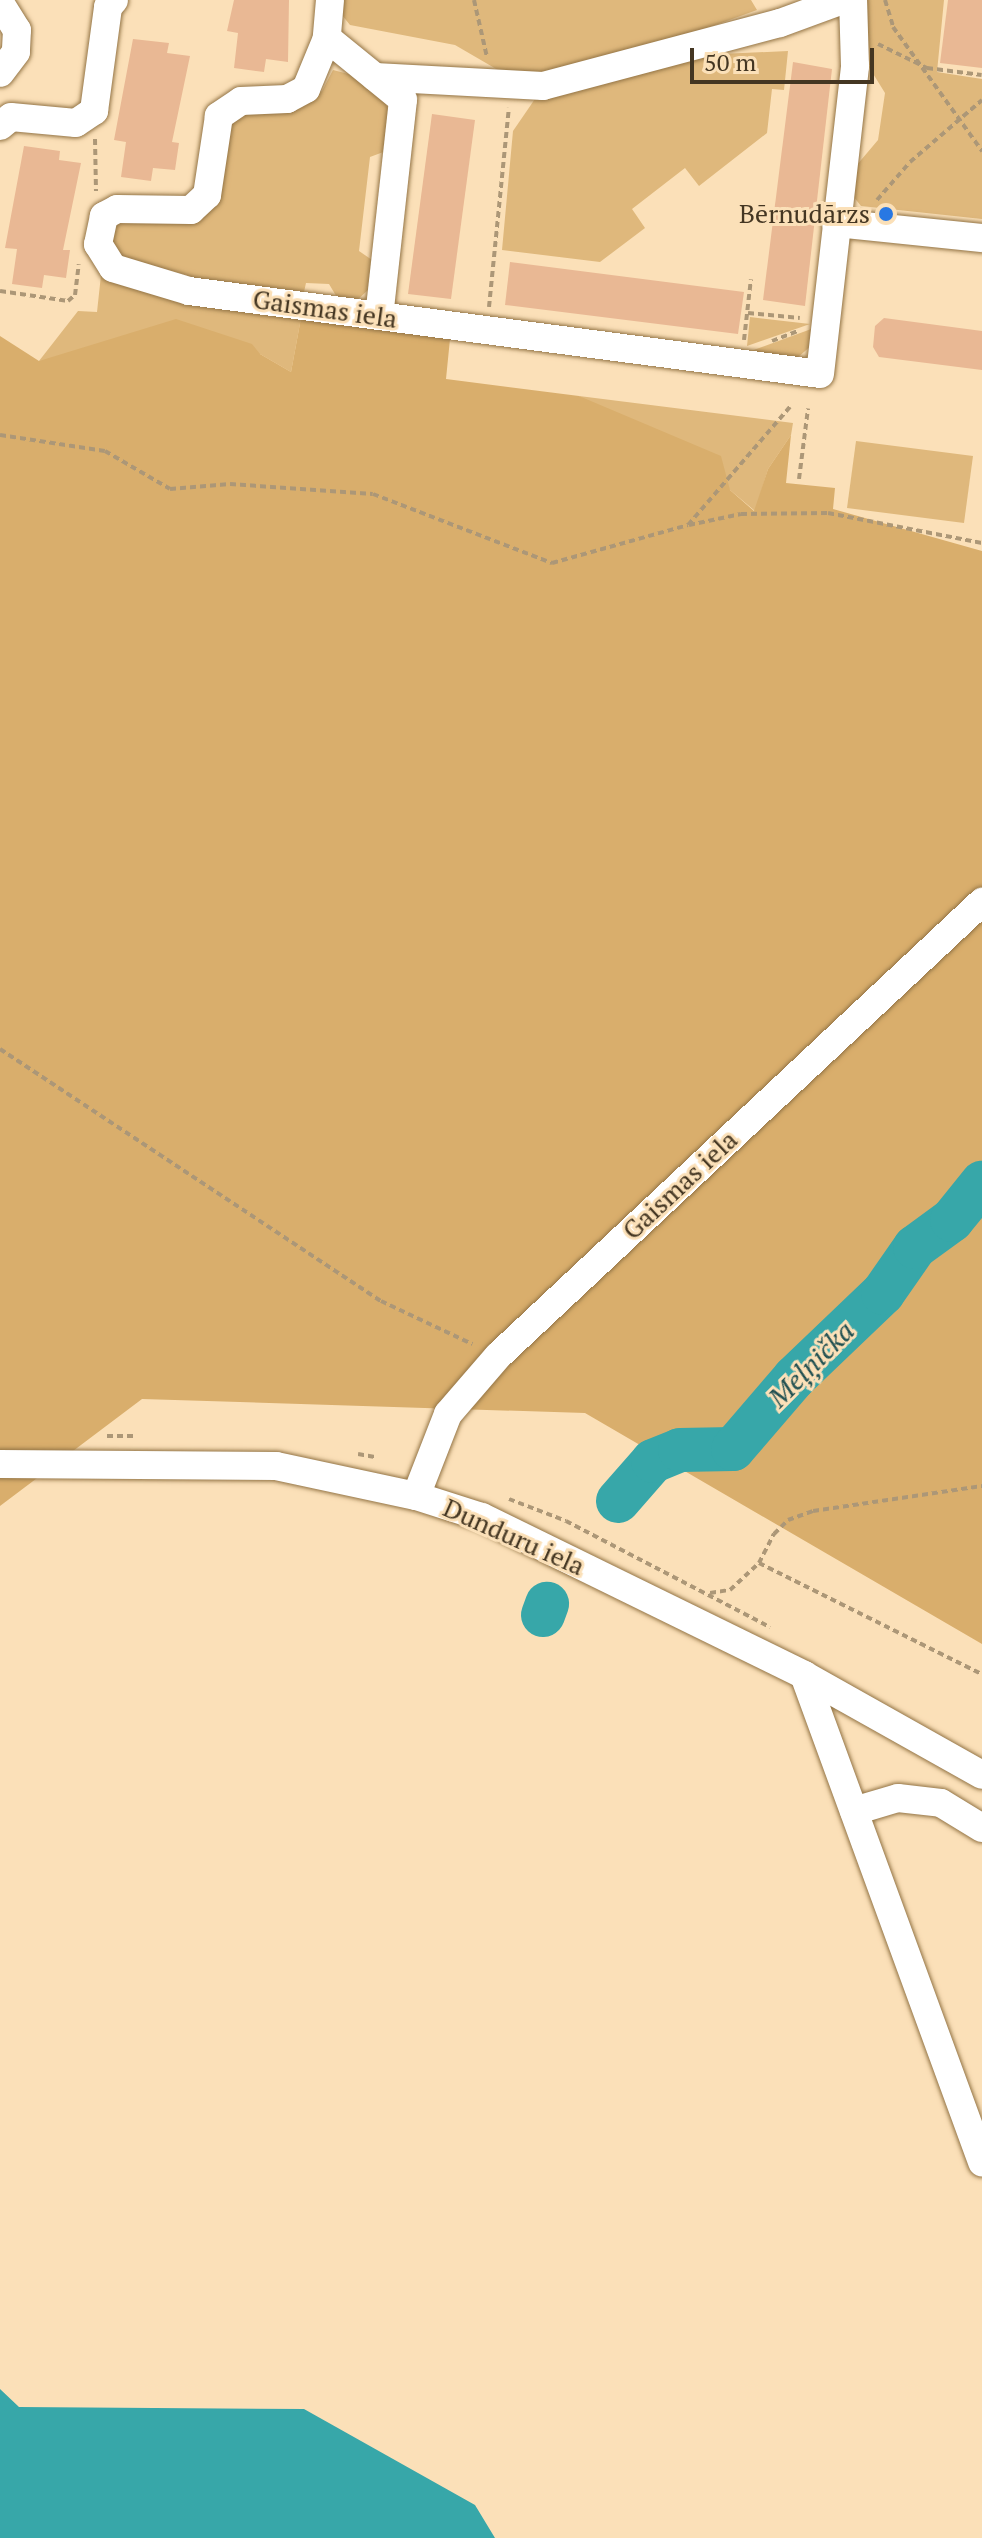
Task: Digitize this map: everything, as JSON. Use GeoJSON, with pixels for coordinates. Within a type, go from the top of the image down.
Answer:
{"type":"FeatureCollection","features":[{"type":"Feature","properties":{"kind":"street"},"geometry":{"type":"LineString","coordinates":[[0,126],[11,117],[76,123],[94,111],[108,7],[114,0]]}},
{"type":"Feature","properties":{"kind":"street"},"geometry":{"type":"LineString","coordinates":[[98,244],[104,216],[117,209],[191,210],[207,195],[219,116],[241,101],[287,99],[306,89],[327,38],[330,0]]}},
{"type":"Feature","properties":{"kind":"street"},"geometry":{"type":"LineString","coordinates":[[375,77],[543,86],[780,23],[843,0]]}},
{"type":"Feature","properties":{"kind":"street","name":"Gaismas iela"},"geometry":{"type":"LineString","coordinates":[[98,244],[113,268],[189,291],[487,330],[742,357],[820,374],[826,321],[846,224],[855,66],[853,0]]}},
{"type":"Feature","properties":{"kind":"street"},"geometry":{"type":"LineString","coordinates":[[0,3],[17,30],[16,52],[0,73]]}},
{"type":"Feature","properties":{"kind":"street"},"geometry":{"type":"LineString","coordinates":[[327,38],[403,100],[379,316]]}},
{"type":"Feature","properties":{"kind":"street"},"geometry":{"type":"LineString","coordinates":[[846,224],[982,238]]}},
{"type":"Feature","properties":{"kind":"street","name":"Gaismas iela"},"geometry":{"type":"LineString","coordinates":[[416,1496],[448,1414],[498,1356],[982,902]]}},
{"type":"Feature","properties":{"kind":"street","name":"Dunduru iela"},"geometry":{"type":"LineString","coordinates":[[0,1464],[276,1466],[416,1496],[482,1517],[804,1675],[982,1775]]}},
{"type":"Feature","properties":{"kind":"street"},"geometry":{"type":"LineString","coordinates":[[804,1675],[982,2162]]}},
{"type":"Feature","properties":{"kind":"street"},"geometry":{"type":"LineString","coordinates":[[854,1811],[898,1798],[941,1803],[982,1828]]}},
{"type":"Feature","properties":{"kind":"path"},"geometry":{"type":"LineString","coordinates":[[474,0],[502,86],[487,330]]}},
{"type":"Feature","properties":{"kind":"path"},"geometry":{"type":"LineString","coordinates":[[885,0],[893,27],[927,68],[982,151]]}},
{"type":"Feature","properties":{"kind":"path"},"geometry":{"type":"LineString","coordinates":[[852,31],[927,68],[982,75]]}},
{"type":"Feature","properties":{"kind":"path"},"geometry":{"type":"LineString","coordinates":[[846,224],[910,162],[982,100]]}},
{"type":"Feature","properties":{"kind":"path"},"geometry":{"type":"LineString","coordinates":[[94,111],[96,196],[104,216]]}},
{"type":"Feature","properties":{"kind":"path"},"geometry":{"type":"LineString","coordinates":[[0,291],[68,301],[75,295],[83,242],[98,244]]}},
{"type":"Feature","properties":{"kind":"path"},"geometry":{"type":"LineString","coordinates":[[742,357],[751,279]]}},
{"type":"Feature","properties":{"kind":"path"},"geometry":{"type":"LineString","coordinates":[[748,313],[826,321]]}},
{"type":"Feature","properties":{"kind":"path"},"geometry":{"type":"LineString","coordinates":[[742,357],[826,321]]}},
{"type":"Feature","properties":{"kind":"path"},"geometry":{"type":"LineString","coordinates":[[688,525],[790,407]]}},
{"type":"Feature","properties":{"kind":"path"},"geometry":{"type":"LineString","coordinates":[[799,479],[808,409]]}},
{"type":"Feature","properties":{"kind":"path"},"geometry":{"type":"LineString","coordinates":[[0,435],[105,451],[170,489],[230,484],[373,494],[552,563],[688,525],[741,514],[828,513],[982,543]]}},
{"type":"Feature","properties":{"kind":"path"},"geometry":{"type":"LineString","coordinates":[[0,1049],[381,1301],[498,1356]]}},
{"type":"Feature","properties":{"kind":"path"},"geometry":{"type":"LineString","coordinates":[[708,1593],[730,1590],[759,1563],[774,1534],[788,1520],[813,1511],[982,1486]]}},
{"type":"Feature","properties":{"kind":"path"},"geometry":{"type":"LineString","coordinates":[[759,1563],[982,1674]]}},
{"type":"Feature","properties":{"kind":"shaded area"},"geometry":{"type":"Polygon","coordinates":[[[339,0],[751,0],[757,10],[649,49],[538,75],[498,70],[455,45],[350,25],[338,10],[339,0]]]}},
{"type":"Feature","properties":{"kind":"shaded area"},"geometry":{"type":"Polygon","coordinates":[[[862,0],[944,0],[937,72],[982,79],[982,219],[861,206],[853,196],[856,166],[878,140],[885,93],[867,64],[862,0]]]}},
{"type":"Feature","properties":{"kind":"shaded area"},"geometry":{"type":"Polygon","coordinates":[[[788,51],[784,90],[772,89],[767,133],[699,186],[685,168],[632,209],[645,228],[600,262],[502,250],[513,131],[537,96],[699,55],[788,51]]]}},
{"type":"Feature","properties":{"kind":"shaded area"},"geometry":{"type":"Polygon","coordinates":[[[333,70],[360,77],[380,93],[391,115],[386,151],[370,157],[359,251],[375,262],[369,289],[353,304],[341,304],[329,284],[306,283],[304,292],[188,282],[187,275],[119,257],[110,249],[114,218],[194,221],[231,119],[241,111],[280,113],[302,107],[322,91],[333,70]]]}},
{"type":"Feature","properties":{"kind":"shaded area"},"geometry":{"type":"Polygon","coordinates":[[[101,275],[197,303],[301,318],[291,372],[260,354],[39,361],[78,311],[97,312],[101,275]]]}},
{"type":"Feature","properties":{"kind":"shaded area"},"geometry":{"type":"Polygon","coordinates":[[[750,317],[810,324],[747,346],[750,317]]]}},
{"type":"Feature","properties":{"kind":"shaded area"},"geometry":{"type":"Polygon","coordinates":[[[301,318],[450,339],[446,379],[579,396],[721,456],[730,490],[754,511],[768,469],[791,435],[786,483],[835,488],[833,509],[982,551],[982,1644],[585,1413],[142,1399],[0,1506],[0,336],[39,361],[176,319],[252,344],[260,354],[291,372],[301,318]]]}},
{"type":"Feature","properties":{"kind":"shaded area"},"geometry":{"type":"Polygon","coordinates":[[[814,328],[812,345],[797,358],[748,352],[814,328]]]}},
{"type":"Feature","properties":{"kind":"shaded area"},"geometry":{"type":"Polygon","coordinates":[[[579,396],[793,423],[791,435],[768,469],[755,511],[730,490],[579,396]]]}},
{"type":"Feature","properties":{"kind":"shaded area"},"geometry":{"type":"Polygon","coordinates":[[[856,441],[973,456],[964,523],[847,508],[856,441]]]}},
{"type":"Feature","properties":{"kind":"water"},"geometry":{"type":"Polygon","coordinates":[[[0,2389],[19,2407],[304,2409],[475,2505],[495,2538],[0,2538],[0,2389]]]}},
{"type":"Feature","properties":{"kind":"building"},"geometry":{"type":"Polygon","coordinates":[[[234,0],[289,0],[288,62],[266,59],[264,72],[234,68],[238,33],[227,31],[234,0]]]}},
{"type":"Feature","properties":{"kind":"building"},"geometry":{"type":"Polygon","coordinates":[[[948,0],[982,0],[982,68],[940,63],[948,0]]]}},
{"type":"Feature","properties":{"kind":"building"},"geometry":{"type":"Polygon","coordinates":[[[133,39],[169,43],[167,53],[190,56],[172,142],[179,143],[175,170],[153,168],[151,181],[121,177],[126,142],[114,140],[133,39]]]}},
{"type":"Feature","properties":{"kind":"building"},"geometry":{"type":"Polygon","coordinates":[[[793,62],[832,69],[805,306],[763,300],[793,62]]]}},
{"type":"Feature","properties":{"kind":"building"},"geometry":{"type":"Polygon","coordinates":[[[432,114],[475,120],[451,299],[408,294],[432,114]]]}},
{"type":"Feature","properties":{"kind":"building"},"geometry":{"type":"Polygon","coordinates":[[[24,146],[60,151],[59,160],[81,163],[63,250],[70,250],[66,278],[44,275],[42,288],[12,284],[17,249],[5,248],[24,146]]]}},
{"type":"Feature","properties":{"kind":"building"},"geometry":{"type":"Polygon","coordinates":[[[510,262],[744,292],[738,334],[505,305],[510,262]]]}},
{"type":"Feature","properties":{"kind":"building"},"geometry":{"type":"Polygon","coordinates":[[[884,318],[982,331],[982,370],[879,357],[873,347],[875,326],[884,318]]]}},
{"type":"Feature","properties":{"kind":"waterway","name":"Meļņička"},"geometry":{"type":"LineString","coordinates":[[618,1501],[653,1461],[680,1450],[733,1449],[794,1378],[883,1293],[915,1247],[952,1220],[982,1183]]}},
{"type":"Feature","properties":{"kind":"waterway","name":"Meļņička"},"geometry":{"type":"LineString","coordinates":[[543,1615],[547,1604]]}},
{"type":"Feature","properties":{"kind":"place","name":"Bērnudārzs"},"geometry":{"type":"Point","coordinates":[886,214]}}]}
